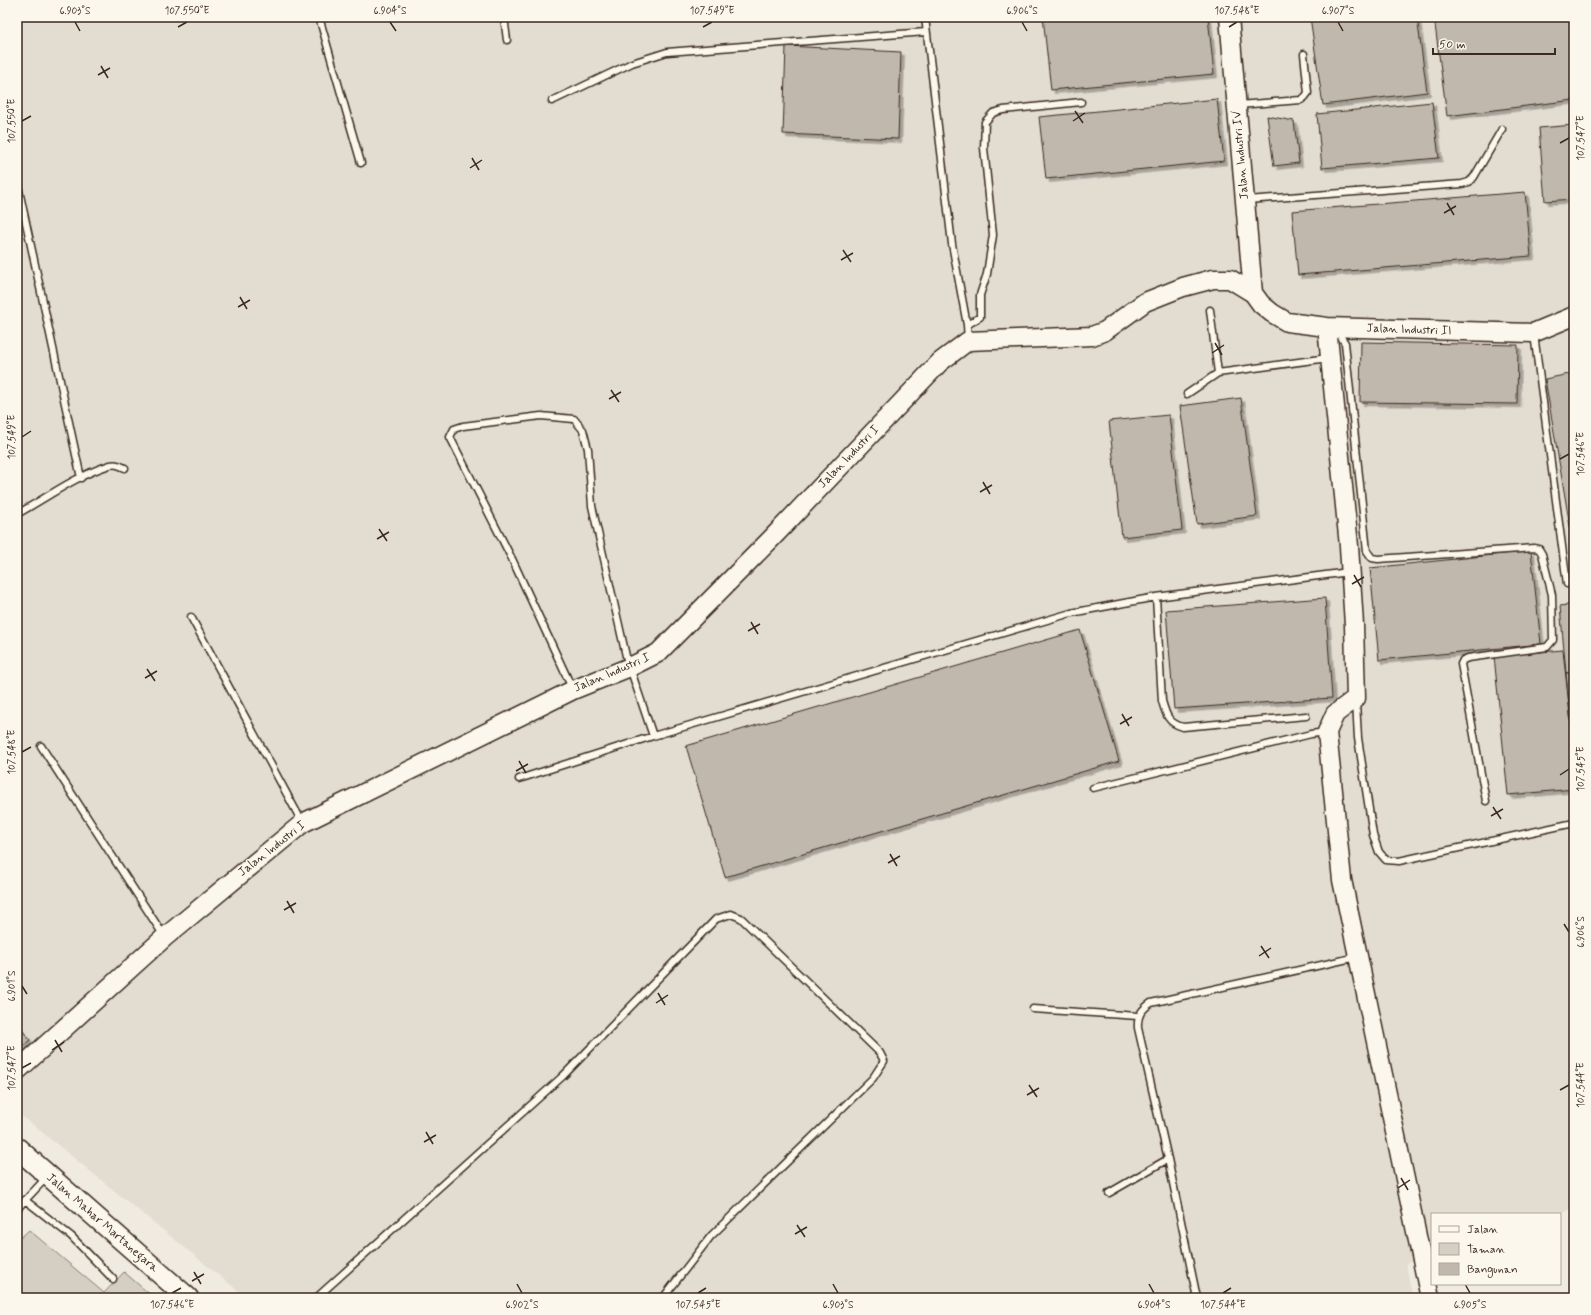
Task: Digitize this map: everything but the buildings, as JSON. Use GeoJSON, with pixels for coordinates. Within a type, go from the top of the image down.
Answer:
{"type":"FeatureCollection","features":[{"type":"Feature","properties":{"kind":"main road","name":"Jalan Industri IV"},"geometry":{"type":"LineString","coordinates":[[1229,17],[1253,292]]}},
{"type":"Feature","properties":{"kind":"main road"},"geometry":{"type":"LineString","coordinates":[[968,333],[1092,336],[1106,331],[1145,302],[1182,287],[1213,279],[1230,279],[1253,292]]}},
{"type":"Feature","properties":{"kind":"main road","name":"Jalan Industri II"},"geometry":{"type":"LineString","coordinates":[[1253,292],[1267,309],[1287,322],[1331,327],[1534,332],[1574,316]]}},
{"type":"Feature","properties":{"kind":"main road"},"geometry":{"type":"LineString","coordinates":[[1331,327],[1330,358],[1351,572],[1356,698],[1335,714],[1327,732],[1342,880],[1430,1298]]}},
{"type":"Feature","properties":{"kind":"main road","name":"Jalan Industri I"},"geometry":{"type":"LineString","coordinates":[[17,1071],[165,937],[303,823],[573,690],[630,668],[658,653],[771,539],[968,333]]}},
{"type":"Feature","properties":{"kind":"main road","name":"Jalan Mahar Martanegara"},"geometry":{"type":"LineString","coordinates":[[17,1148],[47,1176],[188,1298]]}},
{"type":"Feature","properties":{"kind":"lane"},"geometry":{"type":"LineString","coordinates":[[319,17],[360,163]]}},
{"type":"Feature","properties":{"kind":"lane"},"geometry":{"type":"LineString","coordinates":[[504,17],[506,40]]}},
{"type":"Feature","properties":{"kind":"lane"},"geometry":{"type":"LineString","coordinates":[[926,17],[926,32],[952,244],[968,333]]}},
{"type":"Feature","properties":{"kind":"lane"},"geometry":{"type":"LineString","coordinates":[[552,101],[632,63],[667,52],[926,32]]}},
{"type":"Feature","properties":{"kind":"lane"},"geometry":{"type":"LineString","coordinates":[[1237,105],[1300,100],[1305,97],[1308,93],[1304,54]]}},
{"type":"Feature","properties":{"kind":"lane"},"geometry":{"type":"LineString","coordinates":[[968,333],[980,317],[980,295],[987,274],[992,235],[984,148],[985,122],[993,113],[1003,110],[1081,102]]}},
{"type":"Feature","properties":{"kind":"lane"},"geometry":{"type":"LineString","coordinates":[[1245,200],[1462,184],[1469,182],[1474,177],[1502,129]]}},
{"type":"Feature","properties":{"kind":"lane"},"geometry":{"type":"LineString","coordinates":[[17,181],[81,478]]}},
{"type":"Feature","properties":{"kind":"lane"},"geometry":{"type":"LineString","coordinates":[[1210,310],[1218,373]]}},
{"type":"Feature","properties":{"kind":"lane"},"geometry":{"type":"LineString","coordinates":[[1331,327],[1345,343],[1368,551],[1372,558],[1378,559],[1534,548],[1539,549],[1542,554],[1552,595],[1553,640],[1547,646],[1468,658],[1463,660],[1461,664],[1486,801]]}},
{"type":"Feature","properties":{"kind":"lane"},"geometry":{"type":"LineString","coordinates":[[1534,332],[1566,584]]}},
{"type":"Feature","properties":{"kind":"lane"},"geometry":{"type":"LineString","coordinates":[[1187,394],[1218,373],[1330,358]]}},
{"type":"Feature","properties":{"kind":"lane"},"geometry":{"type":"LineString","coordinates":[[573,690],[512,560],[450,437],[454,429],[463,426],[541,416],[560,416],[574,419],[583,430],[588,449],[592,506],[626,656],[653,736]]}},
{"type":"Feature","properties":{"kind":"lane"},"geometry":{"type":"LineString","coordinates":[[17,514],[81,478],[108,465],[118,464],[124,468]]}},
{"type":"Feature","properties":{"kind":"lane"},"geometry":{"type":"LineString","coordinates":[[519,779],[653,736],[1071,613],[1156,597],[1351,572]]}},
{"type":"Feature","properties":{"kind":"lane"},"geometry":{"type":"LineString","coordinates":[[1156,597],[1162,701],[1167,718],[1175,725],[1183,727],[1306,716]]}},
{"type":"Feature","properties":{"kind":"lane"},"geometry":{"type":"LineString","coordinates":[[191,617],[303,823]]}},
{"type":"Feature","properties":{"kind":"lane"},"geometry":{"type":"LineString","coordinates":[[1356,698],[1358,738],[1373,835],[1379,852],[1386,860],[1399,861],[1574,823]]}},
{"type":"Feature","properties":{"kind":"lane"},"geometry":{"type":"LineString","coordinates":[[1093,788],[1311,734],[1327,732]]}},
{"type":"Feature","properties":{"kind":"lane"},"geometry":{"type":"LineString","coordinates":[[41,746],[165,937]]}},
{"type":"Feature","properties":{"kind":"lane"},"geometry":{"type":"LineString","coordinates":[[317,1298],[563,1076],[716,919],[731,914],[741,918],[880,1053],[884,1061],[873,1078],[711,1236],[663,1298]]}},
{"type":"Feature","properties":{"kind":"lane"},"geometry":{"type":"LineString","coordinates":[[1197,1298],[1168,1159],[1138,1028],[1138,1016],[1142,1009],[1151,1003],[1358,956]]}},
{"type":"Feature","properties":{"kind":"lane"},"geometry":{"type":"LineString","coordinates":[[1032,1009],[1138,1016]]}},
{"type":"Feature","properties":{"kind":"lane"},"geometry":{"type":"LineString","coordinates":[[1108,1192],[1168,1159]]}},
{"type":"Feature","properties":{"kind":"lane"},"geometry":{"type":"LineString","coordinates":[[17,1209],[47,1176]]}},
{"type":"Feature","properties":{"kind":"lane"},"geometry":{"type":"LineString","coordinates":[[25,1200],[71,1236],[113,1279]]}},
{"type":"Feature","properties":{"kind":"shaded area"},"geometry":{"type":"Polygon","coordinates":[[[17,17],[1574,17],[1574,1208],[1559,1213],[1431,1213],[1431,1256],[1406,1263],[1412,1297],[1409,1298],[247,1298],[17,1112],[17,17]]]}},
{"type":"Feature","properties":{"kind":"green space"},"geometry":{"type":"Polygon","coordinates":[[[29,1230],[104,1293],[124,1272],[154,1298],[17,1298],[17,1241],[29,1230]]]}}]}
